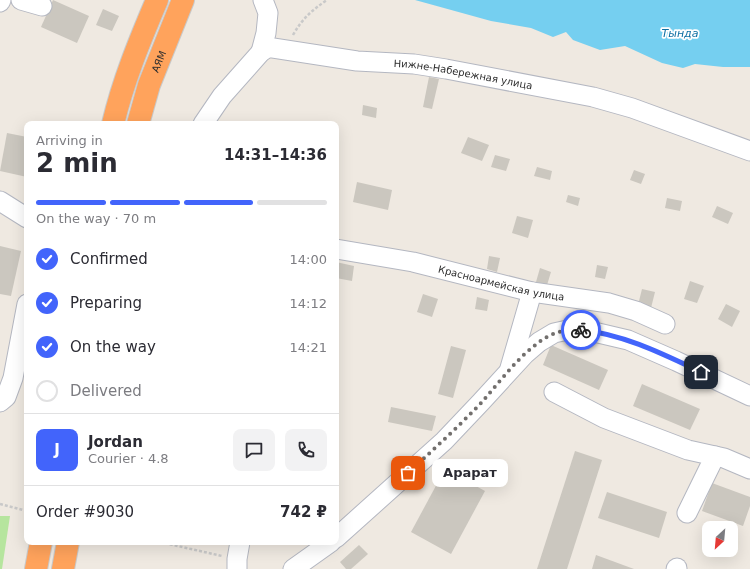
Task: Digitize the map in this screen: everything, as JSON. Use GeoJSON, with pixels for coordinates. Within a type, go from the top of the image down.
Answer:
{"type":"FeatureCollection","features":[{"type":"Feature","properties":{"kind":"highway"},"geometry":{"type":"LineString","coordinates":[[114,121],[117,105],[132,61],[158,0]]}},
{"type":"Feature","properties":{"kind":"highway","name":"АЯМ"},"geometry":{"type":"LineString","coordinates":[[139,121],[148,85],[181,4]]}},
{"type":"Feature","properties":{"kind":"highway"},"geometry":{"type":"LineString","coordinates":[[36,569],[40,545]]}},
{"type":"Feature","properties":{"kind":"highway"},"geometry":{"type":"LineString","coordinates":[[63,569],[67,545]]}},
{"type":"Feature","properties":{"kind":"street"},"geometry":{"type":"LineString","coordinates":[[21,0],[42,6]]}},
{"type":"Feature","properties":{"kind":"street"},"geometry":{"type":"LineString","coordinates":[[205,121],[222,96],[261,52],[266,33],[268,13],[263,0]]}},
{"type":"Feature","properties":{"kind":"street","name":"Нижне-Набережная улица"},"geometry":{"type":"LineString","coordinates":[[261,52],[267,48],[273,48],[358,61],[414,64],[488,76],[593,97],[632,108],[750,151]]}},
{"type":"Feature","properties":{"kind":"street"},"geometry":{"type":"LineString","coordinates":[[2,204],[24,216]]}},
{"type":"Feature","properties":{"kind":"street","name":"Красноармейская улица"},"geometry":{"type":"LineString","coordinates":[[339,250],[413,262],[532,292],[609,303],[636,311],[665,324]]}},
{"type":"Feature","properties":{"kind":"street"},"geometry":{"type":"LineString","coordinates":[[508,372],[532,292]]}},
{"type":"Feature","properties":{"kind":"street"},"geometry":{"type":"LineString","coordinates":[[0,402],[6,397],[13,378],[24,320]]}},
{"type":"Feature","properties":{"kind":"street"},"geometry":{"type":"LineString","coordinates":[[339,535],[444,441],[525,354],[539,342],[554,333],[572,329],[594,332],[628,340],[750,396]]}},
{"type":"Feature","properties":{"kind":"street"},"geometry":{"type":"LineString","coordinates":[[554,392],[611,421],[688,450],[724,458],[750,469]]}},
{"type":"Feature","properties":{"kind":"street"},"geometry":{"type":"LineString","coordinates":[[687,513],[715,456]]}},
{"type":"Feature","properties":{"kind":"street"},"geometry":{"type":"LineString","coordinates":[[237,569],[239,545]]}},
{"type":"Feature","properties":{"kind":"street"},"geometry":{"type":"LineString","coordinates":[[293,569],[327,545]]}},
{"type":"Feature","properties":{"kind":"path"},"geometry":{"type":"LineString","coordinates":[[0,504],[24,510]]}},
{"type":"Feature","properties":{"kind":"path"},"geometry":{"type":"LineString","coordinates":[[173,545],[208,553]]}},
{"type":"Feature","properties":{"kind":"green space"},"geometry":{"type":"Polygon","coordinates":[[[0,516],[10,516],[2,569],[0,569],[0,516]]]}},
{"type":"Feature","properties":{"kind":"water","name":"Тында"},"geometry":{"type":"Polygon","coordinates":[[[415,0],[750,0],[750,67],[723,67],[695,64],[683,68],[662,63],[625,46],[600,50],[573,40],[566,32],[553,37],[531,28],[491,21],[415,0]]]}},
{"type":"Feature","properties":{"kind":"building"},"geometry":{"type":"Polygon","coordinates":[[[53,0],[89,16],[77,43],[41,27],[53,0]]]}},
{"type":"Feature","properties":{"kind":"building"},"geometry":{"type":"Polygon","coordinates":[[[103,9],[119,16],[112,31],[96,25],[103,9]]]}},
{"type":"Feature","properties":{"kind":"building"},"geometry":{"type":"Polygon","coordinates":[[[429,77],[439,79],[432,109],[423,107],[429,77]]]}},
{"type":"Feature","properties":{"kind":"building"},"geometry":{"type":"Polygon","coordinates":[[[363,105],[377,108],[376,118],[362,115],[363,105]]]}},
{"type":"Feature","properties":{"kind":"building"},"geometry":{"type":"Polygon","coordinates":[[[7,133],[24,136],[24,176],[0,171],[7,133]]]}},
{"type":"Feature","properties":{"kind":"building"},"geometry":{"type":"Polygon","coordinates":[[[468,137],[489,145],[482,161],[461,153],[468,137]]]}},
{"type":"Feature","properties":{"kind":"building"},"geometry":{"type":"Polygon","coordinates":[[[495,155],[510,159],[506,171],[491,167],[495,155]]]}},
{"type":"Feature","properties":{"kind":"building"},"geometry":{"type":"Polygon","coordinates":[[[537,167],[552,171],[550,180],[534,176],[537,167]]]}},
{"type":"Feature","properties":{"kind":"building"},"geometry":{"type":"Polygon","coordinates":[[[634,170],[645,174],[641,184],[630,180],[634,170]]]}},
{"type":"Feature","properties":{"kind":"building"},"geometry":{"type":"Polygon","coordinates":[[[357,182],[392,190],[388,210],[353,202],[357,182]]]}},
{"type":"Feature","properties":{"kind":"building"},"geometry":{"type":"Polygon","coordinates":[[[568,195],[580,198],[578,206],[566,202],[568,195]]]}},
{"type":"Feature","properties":{"kind":"building"},"geometry":{"type":"Polygon","coordinates":[[[667,198],[682,201],[680,211],[665,208],[667,198]]]}},
{"type":"Feature","properties":{"kind":"building"},"geometry":{"type":"Polygon","coordinates":[[[717,206],[733,213],[728,224],[712,217],[717,206]]]}},
{"type":"Feature","properties":{"kind":"building"},"geometry":{"type":"Polygon","coordinates":[[[517,216],[533,220],[528,238],[512,233],[517,216]]]}},
{"type":"Feature","properties":{"kind":"building"},"geometry":{"type":"Polygon","coordinates":[[[0,246],[21,251],[11,296],[0,294],[0,246]]]}},
{"type":"Feature","properties":{"kind":"building"},"geometry":{"type":"Polygon","coordinates":[[[489,256],[500,258],[497,272],[487,269],[489,256]]]}},
{"type":"Feature","properties":{"kind":"building"},"geometry":{"type":"Polygon","coordinates":[[[339,263],[354,266],[352,281],[339,279],[339,263]]]}},
{"type":"Feature","properties":{"kind":"building"},"geometry":{"type":"Polygon","coordinates":[[[597,265],[608,267],[605,279],[595,277],[597,265]]]}},
{"type":"Feature","properties":{"kind":"building"},"geometry":{"type":"Polygon","coordinates":[[[540,268],[551,272],[547,285],[536,282],[540,268]]]}},
{"type":"Feature","properties":{"kind":"building"},"geometry":{"type":"Polygon","coordinates":[[[690,281],[704,286],[697,303],[684,299],[690,281]]]}},
{"type":"Feature","properties":{"kind":"building"},"geometry":{"type":"Polygon","coordinates":[[[642,289],[655,292],[651,308],[638,305],[642,289]]]}},
{"type":"Feature","properties":{"kind":"building"},"geometry":{"type":"Polygon","coordinates":[[[423,294],[438,299],[432,317],[417,312],[423,294]]]}},
{"type":"Feature","properties":{"kind":"building"},"geometry":{"type":"Polygon","coordinates":[[[477,297],[489,300],[487,311],[475,309],[477,297]]]}},
{"type":"Feature","properties":{"kind":"building"},"geometry":{"type":"Polygon","coordinates":[[[726,304],[740,311],[732,327],[718,319],[726,304]]]}},
{"type":"Feature","properties":{"kind":"building"},"geometry":{"type":"Polygon","coordinates":[[[551,345],[608,370],[599,390],[543,365],[551,345]]]}},
{"type":"Feature","properties":{"kind":"building"},"geometry":{"type":"Polygon","coordinates":[[[451,346],[466,350],[453,398],[438,394],[451,346]]]}},
{"type":"Feature","properties":{"kind":"building"},"geometry":{"type":"Polygon","coordinates":[[[642,384],[700,409],[690,430],[633,406],[642,384]]]}},
{"type":"Feature","properties":{"kind":"building"},"geometry":{"type":"Polygon","coordinates":[[[391,407],[436,416],[432,431],[388,422],[391,407]]]}},
{"type":"Feature","properties":{"kind":"building"},"geometry":{"type":"Polygon","coordinates":[[[575,451],[602,460],[567,569],[537,569],[575,451]]]}},
{"type":"Feature","properties":{"kind":"building"},"geometry":{"type":"Polygon","coordinates":[[[445,469],[485,491],[451,554],[411,532],[445,469]]]}},
{"type":"Feature","properties":{"kind":"building"},"geometry":{"type":"Polygon","coordinates":[[[712,483],[750,497],[750,506],[743,526],[738,524],[738,521],[729,521],[702,511],[712,483]]]}},
{"type":"Feature","properties":{"kind":"building"},"geometry":{"type":"Polygon","coordinates":[[[607,492],[667,512],[659,538],[598,518],[607,492]]]}},
{"type":"Feature","properties":{"kind":"building"},"geometry":{"type":"Polygon","coordinates":[[[359,545],[368,554],[351,569],[346,569],[340,562],[359,545]]]}},
{"type":"Feature","properties":{"kind":"building"},"geometry":{"type":"Polygon","coordinates":[[[596,555],[634,569],[592,569],[596,555]]]}},
{"type":"Feature","properties":{"kind":"way so far"},"geometry":{"type":"LineString","coordinates":[[408,473],[444,441],[525,354],[539,342],[554,333],[572,329],[581,330]]}},
{"type":"Feature","properties":{"kind":"place","name":"Арарат"},"geometry":{"type":"Point","coordinates":[408,473]}},
{"type":"Feature","properties":{"kind":"route"},"geometry":{"type":"LineString","coordinates":[[581,330],[628,340],[701,372]]}}]}
